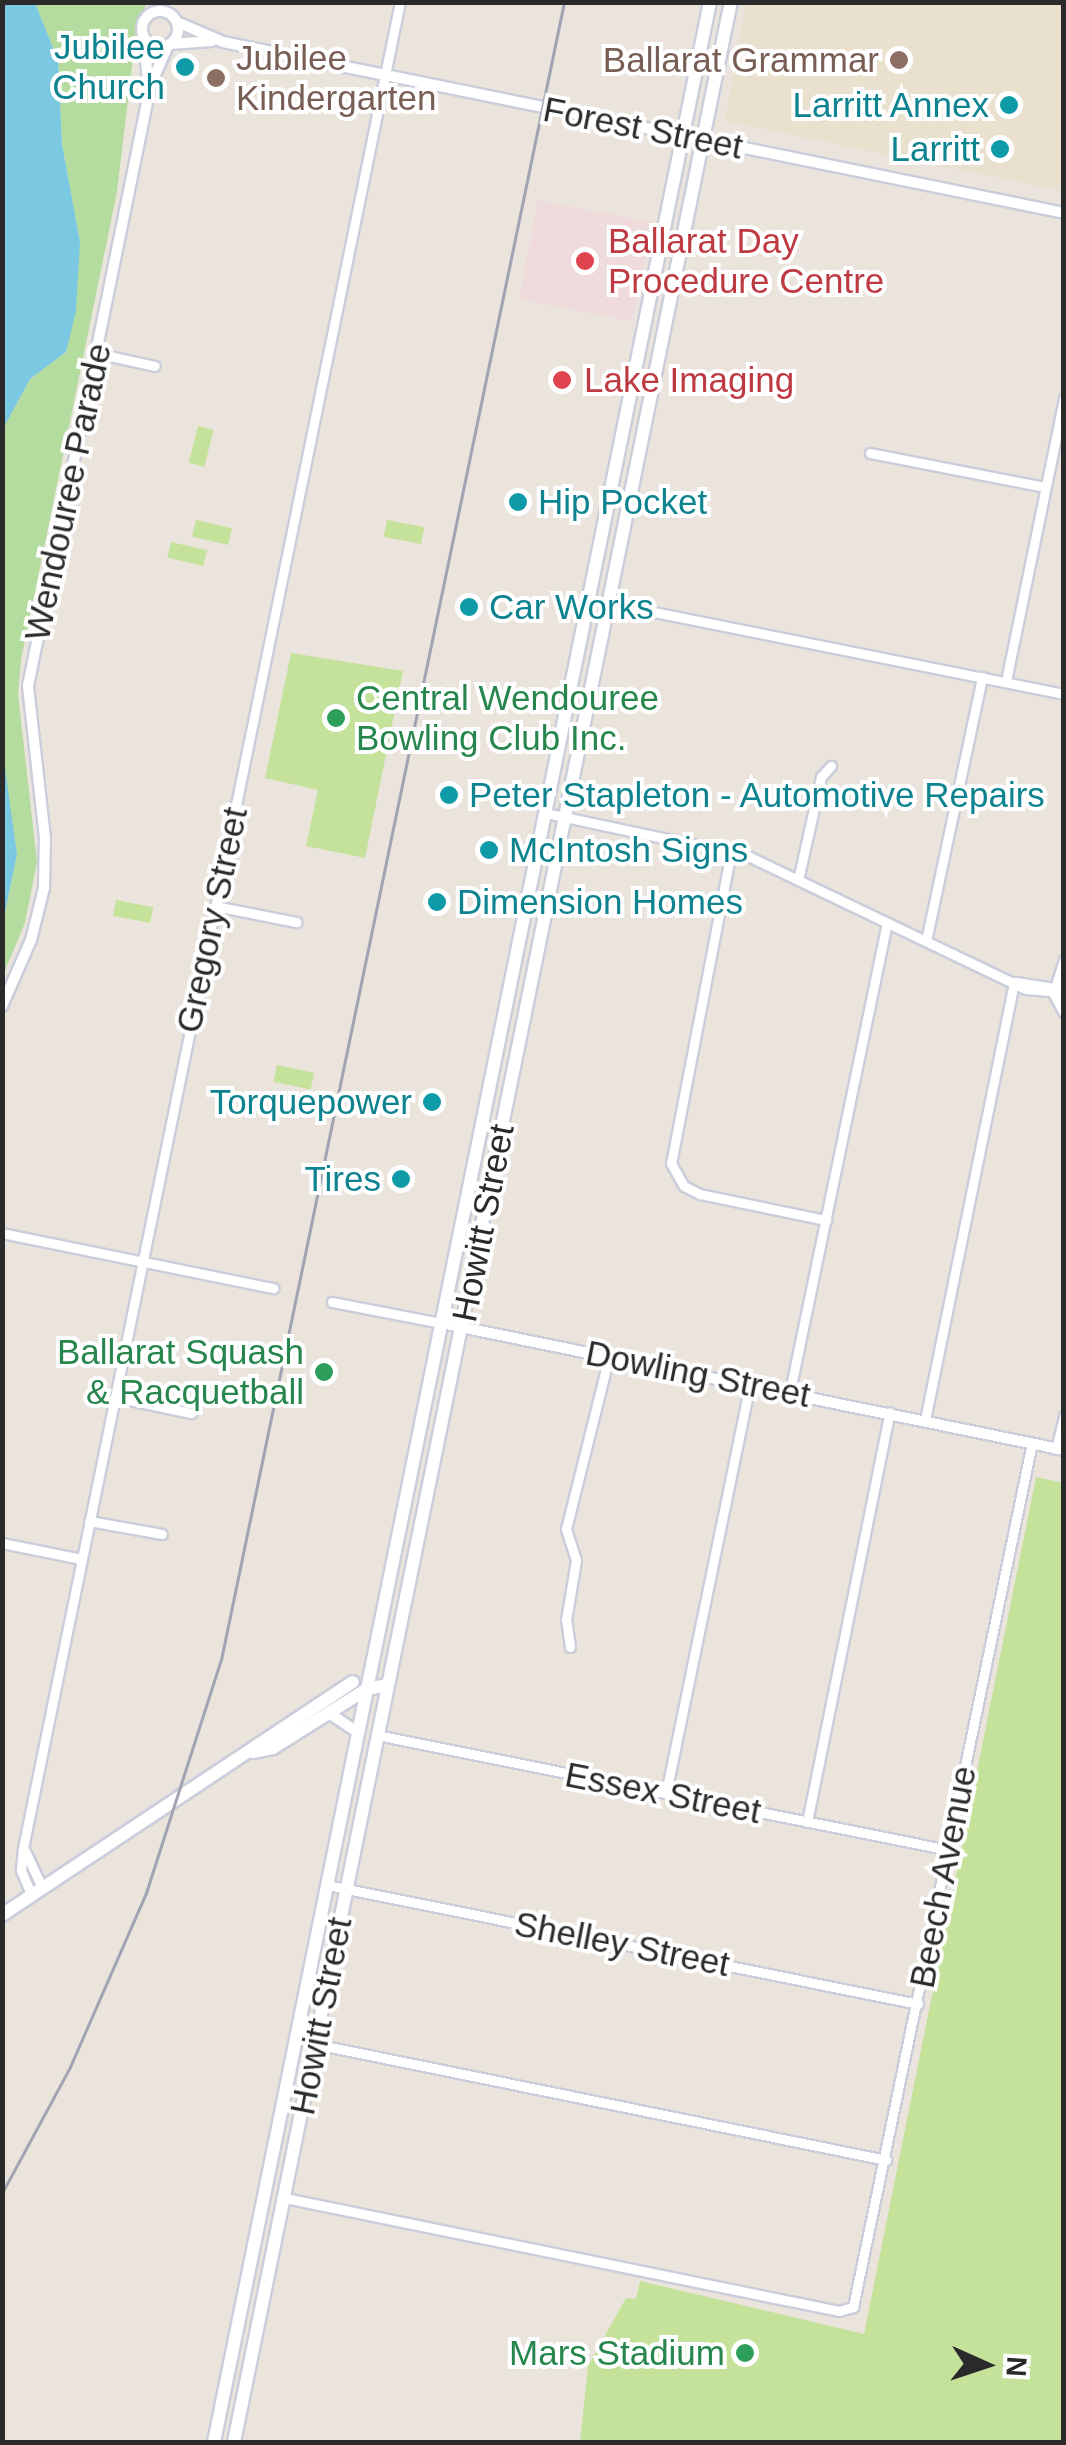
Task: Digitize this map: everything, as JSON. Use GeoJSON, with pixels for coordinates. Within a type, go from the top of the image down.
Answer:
{"type":"FeatureCollection","features":[{"type":"Feature","properties":{"kind":"main road","name":"Howitt Street"},"geometry":{"type":"LineString","coordinates":[[214,2442],[710,2]]}},
{"type":"Feature","properties":{"kind":"main road","name":"Howitt Street"},"geometry":{"type":"LineString","coordinates":[[234,2442],[731,2]]}},
{"type":"Feature","properties":{"kind":"main road"},"geometry":{"type":"LineString","coordinates":[[396,1550],[414,1553]]}},
{"type":"Feature","properties":{"kind":"main road"},"geometry":{"type":"LineString","coordinates":[[2,1915],[253,1752],[353,1682]]}},
{"type":"Feature","properties":{"kind":"main road"},"geometry":{"type":"LineString","coordinates":[[253,1752],[273,1748],[367,1689],[387,1684]]}},
{"type":"Feature","properties":{"kind":"main road"},"geometry":{"type":"LineString","coordinates":[[2,1907],[37,1890]]}},
{"type":"Feature","properties":{"kind":"street"},"geometry":{"type":"LineString","coordinates":[[150,14],[157,2]]}},
{"type":"Feature","properties":{"kind":"street"},"geometry":{"type":"LineString","coordinates":[[170,2],[175,20]]}},
{"type":"Feature","properties":{"kind":"street","name":"Gregory Street"},"geometry":{"type":"LineString","coordinates":[[37,1890],[20,1862],[24,1838],[400,2]]}},
{"type":"Feature","properties":{"kind":"street","name":"Forest Street"},"geometry":{"type":"LineString","coordinates":[[150,14],[175,20],[223,42],[1064,213]]}},
{"type":"Feature","properties":{"kind":"street","name":"Wendouree Parade"},"geometry":{"type":"LineString","coordinates":[[149,92],[144,37],[150,14]]}},
{"type":"Feature","properties":{"kind":"street","name":"Wendouree Parade"},"geometry":{"type":"LineString","coordinates":[[2,1006],[31,940],[44,888],[46,838],[28,686],[149,92],[175,20]]}},
{"type":"Feature","properties":{"kind":"street"},"geometry":{"type":"LineString","coordinates":[[144,37],[154,46],[169,44]]}},
{"type":"Feature","properties":{"kind":"street","name":"Forest Street"},"geometry":{"type":"LineString","coordinates":[[169,44],[223,42]]}},
{"type":"Feature","properties":{"kind":"street"},"geometry":{"type":"LineString","coordinates":[[96,354],[155,366]]}},
{"type":"Feature","properties":{"kind":"street"},"geometry":{"type":"LineString","coordinates":[[1006,682],[1064,399]]}},
{"type":"Feature","properties":{"kind":"street"},"geometry":{"type":"LineString","coordinates":[[870,452],[1045,488]]}},
{"type":"Feature","properties":{"kind":"street"},"geometry":{"type":"LineString","coordinates":[[609,602],[1064,694]]}},
{"type":"Feature","properties":{"kind":"street"},"geometry":{"type":"LineString","coordinates":[[926,942],[982,677]]}},
{"type":"Feature","properties":{"kind":"street"},"geometry":{"type":"LineString","coordinates":[[798,880],[820,777],[832,766]]}},
{"type":"Feature","properties":{"kind":"street"},"geometry":{"type":"LineString","coordinates":[[546,812],[731,852],[1014,982],[1059,991]]}},
{"type":"Feature","properties":{"kind":"street"},"geometry":{"type":"LineString","coordinates":[[731,852],[670,1163],[684,1186],[700,1194],[826,1220]]}},
{"type":"Feature","properties":{"kind":"street"},"geometry":{"type":"LineString","coordinates":[[215,906],[296,922]]}},
{"type":"Feature","properties":{"kind":"street"},"geometry":{"type":"LineString","coordinates":[[790,1391],[887,924]]}},
{"type":"Feature","properties":{"kind":"street"},"geometry":{"type":"LineString","coordinates":[[1064,960],[1059,991],[1064,1014]]}},
{"type":"Feature","properties":{"kind":"street"},"geometry":{"type":"LineString","coordinates":[[925,1420],[1014,982]]}},
{"type":"Feature","properties":{"kind":"street"},"geometry":{"type":"LineString","coordinates":[[2,1233],[272,1288]]}},
{"type":"Feature","properties":{"kind":"street","name":"Dowling Street"},"geometry":{"type":"LineString","coordinates":[[332,1302],[750,1382],[1060,1449]]}},
{"type":"Feature","properties":{"kind":"street"},"geometry":{"type":"LineString","coordinates":[[570,1647],[566,1616],[576,1558],[566,1528],[610,1357]]}},
{"type":"Feature","properties":{"kind":"street"},"geometry":{"type":"LineString","coordinates":[[666,1793],[750,1382]]}},
{"type":"Feature","properties":{"kind":"street"},"geometry":{"type":"LineString","coordinates":[[115,1397],[190,1413]]}},
{"type":"Feature","properties":{"kind":"street"},"geometry":{"type":"LineString","coordinates":[[807,1822],[890,1412]]}},
{"type":"Feature","properties":{"kind":"street"},"geometry":{"type":"LineString","coordinates":[[1060,1449],[1064,1416]]}},
{"type":"Feature","properties":{"kind":"street","name":"Beech Avenue"},"geometry":{"type":"LineString","coordinates":[[284,2198],[850,2309],[886,2160],[1032,1443]]}},
{"type":"Feature","properties":{"kind":"street"},"geometry":{"type":"LineString","coordinates":[[89,1521],[162,1534]]}},
{"type":"Feature","properties":{"kind":"street"},"geometry":{"type":"LineString","coordinates":[[2,1542],[82,1559]]}},
{"type":"Feature","properties":{"kind":"street"},"geometry":{"type":"LineString","coordinates":[[353,1682],[371,1671],[387,1684]]}},
{"type":"Feature","properties":{"kind":"street"},"geometry":{"type":"LineString","coordinates":[[329,1713],[359,1733]]}},
{"type":"Feature","properties":{"kind":"street","name":"Essex Street"},"geometry":{"type":"LineString","coordinates":[[377,1735],[949,1850]]}},
{"type":"Feature","properties":{"kind":"street","name":"Shelley Street"},"geometry":{"type":"LineString","coordinates":[[327,1885],[918,2004]]}},
{"type":"Feature","properties":{"kind":"street"},"geometry":{"type":"LineString","coordinates":[[316,2044],[886,2160]]}},
{"type":"Feature","properties":{"kind":"shaded area","name":"Ballarat Grammar"},"geometry":{"type":"Polygon","coordinates":[[[746,3],[1063,3],[1063,191],[725,121],[746,3]]]}},
{"type":"Feature","properties":{"kind":"shaded area","name":"Ballarat Day Procedure Centre"},"geometry":{"type":"Polygon","coordinates":[[[538,200],[652,222],[633,321],[519,299],[538,200]]]}},
{"type":"Feature","properties":{"kind":"green space"},"geometry":{"type":"Polygon","coordinates":[[[35,3],[147,3],[137,24],[117,192],[21,660],[18,694],[37,862],[25,923],[3,975],[3,922],[17,854],[2,754],[3,429],[30,379],[66,352],[80,242],[62,144],[58,60],[35,3]]]}},
{"type":"Feature","properties":{"kind":"green space"},"geometry":{"type":"Polygon","coordinates":[[[198,426],[214,430],[204,467],[189,463],[198,426]]]}},
{"type":"Feature","properties":{"kind":"green space"},"geometry":{"type":"Polygon","coordinates":[[[196,520],[232,528],[228,545],[192,537],[196,520]]]}},
{"type":"Feature","properties":{"kind":"green space"},"geometry":{"type":"Polygon","coordinates":[[[387,520],[424,527],[421,544],[384,537],[387,520]]]}},
{"type":"Feature","properties":{"kind":"green space"},"geometry":{"type":"Polygon","coordinates":[[[171,542],[207,550],[203,566],[167,558],[171,542]]]}},
{"type":"Feature","properties":{"kind":"green space","name":"Central Wendouree Bowling Club Inc."},"geometry":{"type":"Polygon","coordinates":[[[291,653],[403,671],[365,858],[306,846],[318,790],[265,778],[291,653]]]}},
{"type":"Feature","properties":{"kind":"green space"},"geometry":{"type":"Polygon","coordinates":[[[116,900],[153,907],[150,923],[113,916],[116,900]]]}},
{"type":"Feature","properties":{"kind":"green space"},"geometry":{"type":"Polygon","coordinates":[[[277,1065],[314,1073],[311,1090],[273,1082],[277,1065]]]}},
{"type":"Feature","properties":{"kind":"green space"},"geometry":{"type":"Polygon","coordinates":[[[1036,1477],[1064,1483],[1063,2442],[580,2442],[588,2366],[626,2298],[636,2299],[640,2281],[864,2334],[1036,1477]]]}},
{"type":"Feature","properties":{"kind":"water"},"geometry":{"type":"Polygon","coordinates":[[[3,2],[35,3],[58,60],[62,144],[80,242],[76,311],[66,352],[30,379],[3,429],[3,2]]]}},
{"type":"Feature","properties":{"kind":"water"},"geometry":{"type":"Polygon","coordinates":[[[3,754],[17,854],[3,922],[3,754]]]}},
{"type":"Feature","properties":{"kind":"railway"},"geometry":{"type":"LineString","coordinates":[[2,2193],[70,2067],[146,1893],[221,1660],[564,2]]}},
{"type":"Feature","properties":{"kind":"place","name":"Ballarat Grammar"},"geometry":{"type":"Point","coordinates":[899,60]}},
{"type":"Feature","properties":{"kind":"place","name":"Jubilee Church"},"geometry":{"type":"Point","coordinates":[185,67]}},
{"type":"Feature","properties":{"kind":"place","name":"Jubilee Kindergarten"},"geometry":{"type":"Point","coordinates":[216,78]}},
{"type":"Feature","properties":{"kind":"place","name":"Larritt Annex"},"geometry":{"type":"Point","coordinates":[1009,105]}},
{"type":"Feature","properties":{"kind":"place","name":"Larritt"},"geometry":{"type":"Point","coordinates":[1000,149]}},
{"type":"Feature","properties":{"kind":"place","name":"Ballarat Day Procedure Centre"},"geometry":{"type":"Point","coordinates":[585,261]}},
{"type":"Feature","properties":{"kind":"place","name":"Lake Imaging"},"geometry":{"type":"Point","coordinates":[562,380]}},
{"type":"Feature","properties":{"kind":"place","name":"Hip Pocket"},"geometry":{"type":"Point","coordinates":[518,502]}},
{"type":"Feature","properties":{"kind":"place","name":"Car Works"},"geometry":{"type":"Point","coordinates":[469,607]}},
{"type":"Feature","properties":{"kind":"place","name":"Central Wendouree Bowling Club Inc."},"geometry":{"type":"Point","coordinates":[336,718]}},
{"type":"Feature","properties":{"kind":"place","name":"Peter Stapleton - Automotive Repairs"},"geometry":{"type":"Point","coordinates":[449,795]}},
{"type":"Feature","properties":{"kind":"place","name":"McIntosh Signs"},"geometry":{"type":"Point","coordinates":[489,850]}},
{"type":"Feature","properties":{"kind":"place","name":"Dimension Homes"},"geometry":{"type":"Point","coordinates":[437,902]}},
{"type":"Feature","properties":{"kind":"place","name":"Torquepower"},"geometry":{"type":"Point","coordinates":[432,1102]}},
{"type":"Feature","properties":{"kind":"place","name":"Tires"},"geometry":{"type":"Point","coordinates":[401,1179]}},
{"type":"Feature","properties":{"kind":"place","name":"Ballarat Squash & Racquetball"},"geometry":{"type":"Point","coordinates":[324,1372]}},
{"type":"Feature","properties":{"kind":"place","name":"Mars Stadium"},"geometry":{"type":"Point","coordinates":[745,2353]}}]}
